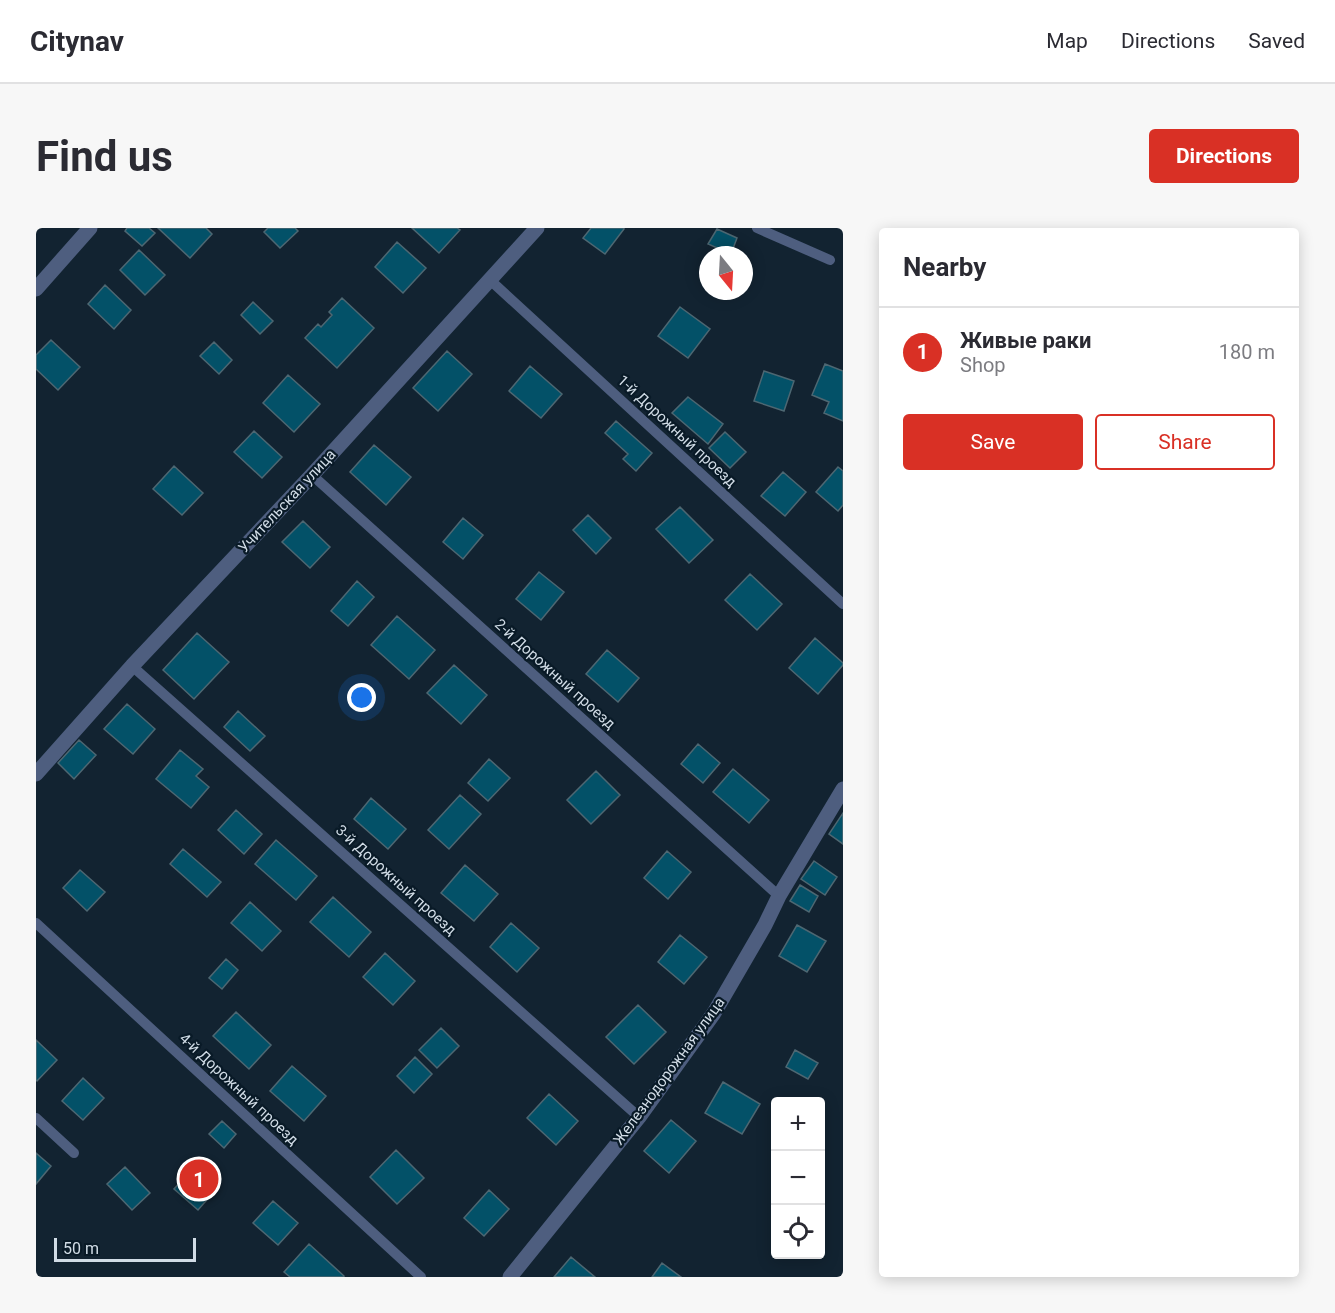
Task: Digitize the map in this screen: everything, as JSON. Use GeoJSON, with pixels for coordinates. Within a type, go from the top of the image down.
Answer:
{"type":"FeatureCollection","features":[{"type":"Feature","properties":{"kind":"street"},"geometry":{"type":"LineString","coordinates":[[36,289],[90,228]]}},
{"type":"Feature","properties":{"kind":"street","name":"Учительская улица"},"geometry":{"type":"LineString","coordinates":[[36,774],[132,666],[312,475],[537,228]]}},
{"type":"Feature","properties":{"kind":"street","name":"Железнодорожная улица"},"geometry":{"type":"LineString","coordinates":[[510,1277],[639,1117],[714,1013],[765,925],[778,896],[843,789]]}},
{"type":"Feature","properties":{"kind":"lane"},"geometry":{"type":"LineString","coordinates":[[757,228],[830,260]]}},
{"type":"Feature","properties":{"kind":"lane","name":"1-й Дорожный проезд"},"geometry":{"type":"LineString","coordinates":[[490,280],[843,604]]}},
{"type":"Feature","properties":{"kind":"lane","name":"2-й Дорожный проезд"},"geometry":{"type":"LineString","coordinates":[[312,475],[778,896]]}},
{"type":"Feature","properties":{"kind":"lane","name":"3-й Дорожный проезд"},"geometry":{"type":"LineString","coordinates":[[132,666],[639,1117]]}},
{"type":"Feature","properties":{"kind":"lane","name":"4-й Дорожный проезд"},"geometry":{"type":"LineString","coordinates":[[36,923],[421,1277]]}},
{"type":"Feature","properties":{"kind":"lane"},"geometry":{"type":"LineString","coordinates":[[36,1118],[75,1153]]}},
{"type":"Feature","properties":{"kind":"building"},"geometry":{"type":"Polygon","coordinates":[[[127,228],[149,228],[155,233],[142,246],[125,231],[127,228]]]}},
{"type":"Feature","properties":{"kind":"building"},"geometry":{"type":"Polygon","coordinates":[[[158,228],[206,228],[212,234],[190,258],[158,228]]]}},
{"type":"Feature","properties":{"kind":"building"},"geometry":{"type":"Polygon","coordinates":[[[268,228],[295,228],[298,231],[280,248],[264,232],[268,228]]]}},
{"type":"Feature","properties":{"kind":"building"},"geometry":{"type":"Polygon","coordinates":[[[412,228],[457,228],[460,230],[439,253],[412,228]]]}},
{"type":"Feature","properties":{"kind":"building"},"geometry":{"type":"Polygon","coordinates":[[[591,228],[624,229],[605,254],[583,238],[591,228]]]}},
{"type":"Feature","properties":{"kind":"building"},"geometry":{"type":"Polygon","coordinates":[[[717,229],[737,238],[734,246],[708,244],[717,229]]]}},
{"type":"Feature","properties":{"kind":"building"},"geometry":{"type":"Polygon","coordinates":[[[397,242],[426,268],[403,293],[375,267],[397,242]]]}},
{"type":"Feature","properties":{"kind":"building"},"geometry":{"type":"Polygon","coordinates":[[[139,250],[165,275],[145,295],[120,270],[139,250]]]}},
{"type":"Feature","properties":{"kind":"building"},"geometry":{"type":"Polygon","coordinates":[[[105,285],[131,310],[114,329],[88,304],[105,285]]]}},
{"type":"Feature","properties":{"kind":"building"},"geometry":{"type":"Polygon","coordinates":[[[342,298],[374,328],[337,368],[305,338],[318,324],[321,327],[332,315],[329,312],[342,298]]]}},
{"type":"Feature","properties":{"kind":"building"},"geometry":{"type":"Polygon","coordinates":[[[253,302],[273,321],[260,334],[241,315],[253,302]]]}},
{"type":"Feature","properties":{"kind":"building"},"geometry":{"type":"Polygon","coordinates":[[[680,307],[710,329],[688,358],[658,336],[680,307]]]}},
{"type":"Feature","properties":{"kind":"building"},"geometry":{"type":"Polygon","coordinates":[[[51,340],[80,367],[58,390],[36,369],[36,355],[51,340]]]}},
{"type":"Feature","properties":{"kind":"building"},"geometry":{"type":"Polygon","coordinates":[[[214,342],[232,360],[219,374],[200,356],[214,342]]]}},
{"type":"Feature","properties":{"kind":"building"},"geometry":{"type":"Polygon","coordinates":[[[447,351],[472,374],[438,411],[413,388],[447,351]]]}},
{"type":"Feature","properties":{"kind":"building"},"geometry":{"type":"Polygon","coordinates":[[[825,364],[843,371],[843,421],[824,413],[829,402],[812,395],[825,364]]]}},
{"type":"Feature","properties":{"kind":"building"},"geometry":{"type":"Polygon","coordinates":[[[530,366],[562,394],[541,418],[509,391],[530,366]]]}},
{"type":"Feature","properties":{"kind":"building"},"geometry":{"type":"Polygon","coordinates":[[[764,371],[794,381],[784,411],[754,401],[764,371]]]}},
{"type":"Feature","properties":{"kind":"building"},"geometry":{"type":"Polygon","coordinates":[[[288,375],[320,404],[294,432],[263,403],[288,375]]]}},
{"type":"Feature","properties":{"kind":"building"},"geometry":{"type":"Polygon","coordinates":[[[688,397],[723,424],[708,444],[672,413],[688,397]]]}},
{"type":"Feature","properties":{"kind":"building"},"geometry":{"type":"Polygon","coordinates":[[[616,421],[652,453],[636,471],[623,459],[628,454],[605,433],[616,421]]]}},
{"type":"Feature","properties":{"kind":"building"},"geometry":{"type":"Polygon","coordinates":[[[254,431],[282,457],[262,478],[234,452],[254,431]]]}},
{"type":"Feature","properties":{"kind":"building"},"geometry":{"type":"Polygon","coordinates":[[[725,432],[746,452],[730,468],[709,448],[725,432]]]}},
{"type":"Feature","properties":{"kind":"building"},"geometry":{"type":"Polygon","coordinates":[[[374,445],[411,477],[386,505],[350,472],[374,445]]]}},
{"type":"Feature","properties":{"kind":"building"},"geometry":{"type":"Polygon","coordinates":[[[174,466],[203,493],[182,515],[153,489],[174,466]]]}},
{"type":"Feature","properties":{"kind":"building"},"geometry":{"type":"Polygon","coordinates":[[[838,467],[843,471],[843,505],[838,511],[816,492],[838,467]]]}},
{"type":"Feature","properties":{"kind":"building"},"geometry":{"type":"Polygon","coordinates":[[[783,472],[806,492],[785,516],[761,496],[783,472]]]}},
{"type":"Feature","properties":{"kind":"building"},"geometry":{"type":"Polygon","coordinates":[[[680,507],[713,540],[689,563],[656,529],[680,507]]]}},
{"type":"Feature","properties":{"kind":"building"},"geometry":{"type":"Polygon","coordinates":[[[588,515],[611,538],[596,554],[573,530],[588,515]]]}},
{"type":"Feature","properties":{"kind":"building"},"geometry":{"type":"Polygon","coordinates":[[[463,518],[483,535],[463,559],[443,542],[463,518]]]}},
{"type":"Feature","properties":{"kind":"building"},"geometry":{"type":"Polygon","coordinates":[[[303,521],[330,547],[310,568],[282,542],[303,521]]]}},
{"type":"Feature","properties":{"kind":"building"},"geometry":{"type":"Polygon","coordinates":[[[539,572],[564,592],[541,620],[516,599],[539,572]]]}},
{"type":"Feature","properties":{"kind":"building"},"geometry":{"type":"Polygon","coordinates":[[[750,574],[782,604],[757,630],[725,600],[750,574]]]}},
{"type":"Feature","properties":{"kind":"building"},"geometry":{"type":"Polygon","coordinates":[[[357,581],[374,597],[348,626],[331,611],[357,581]]]}},
{"type":"Feature","properties":{"kind":"building"},"geometry":{"type":"Polygon","coordinates":[[[397,616],[435,650],[409,679],[371,645],[397,616]]]}},
{"type":"Feature","properties":{"kind":"building"},"geometry":{"type":"Polygon","coordinates":[[[197,633],[229,662],[194,699],[163,670],[197,633]]]}},
{"type":"Feature","properties":{"kind":"building"},"geometry":{"type":"Polygon","coordinates":[[[815,638],[843,663],[818,694],[789,668],[815,638]]]}},
{"type":"Feature","properties":{"kind":"building"},"geometry":{"type":"Polygon","coordinates":[[[607,650],[639,678],[618,702],[586,674],[607,650]]]}},
{"type":"Feature","properties":{"kind":"building"},"geometry":{"type":"Polygon","coordinates":[[[454,665],[487,695],[461,724],[427,693],[454,665]]]}},
{"type":"Feature","properties":{"kind":"building"},"geometry":{"type":"Polygon","coordinates":[[[127,704],[155,729],[133,754],[104,729],[127,704]]]}},
{"type":"Feature","properties":{"kind":"building"},"geometry":{"type":"Polygon","coordinates":[[[238,711],[265,736],[250,751],[224,727],[238,711]]]}},
{"type":"Feature","properties":{"kind":"building"},"geometry":{"type":"Polygon","coordinates":[[[79,740],[96,755],[74,779],[58,763],[79,740]]]}},
{"type":"Feature","properties":{"kind":"building"},"geometry":{"type":"Polygon","coordinates":[[[698,744],[720,763],[703,783],[681,764],[698,744]]]}},
{"type":"Feature","properties":{"kind":"building"},"geometry":{"type":"Polygon","coordinates":[[[180,750],[203,769],[196,776],[209,787],[191,808],[156,779],[180,750]]]}},
{"type":"Feature","properties":{"kind":"building"},"geometry":{"type":"Polygon","coordinates":[[[489,759],[510,778],[488,801],[468,783],[489,759]]]}},
{"type":"Feature","properties":{"kind":"building"},"geometry":{"type":"Polygon","coordinates":[[[733,769],[769,800],[749,823],[713,792],[733,769]]]}},
{"type":"Feature","properties":{"kind":"building"},"geometry":{"type":"Polygon","coordinates":[[[596,771],[620,795],[591,824],[567,800],[596,771]]]}},
{"type":"Feature","properties":{"kind":"building"},"geometry":{"type":"Polygon","coordinates":[[[460,795],[481,814],[449,849],[428,830],[460,795]]]}},
{"type":"Feature","properties":{"kind":"building"},"geometry":{"type":"Polygon","coordinates":[[[371,798],[406,829],[388,849],[354,819],[371,798]]]}},
{"type":"Feature","properties":{"kind":"building"},"geometry":{"type":"Polygon","coordinates":[[[236,810],[262,834],[244,854],[218,830],[236,810]]]}},
{"type":"Feature","properties":{"kind":"building"},"geometry":{"type":"Polygon","coordinates":[[[843,813],[843,844],[829,834],[843,813]]]}},
{"type":"Feature","properties":{"kind":"building"},"geometry":{"type":"Polygon","coordinates":[[[276,840],[317,876],[296,900],[255,864],[276,840]]]}},
{"type":"Feature","properties":{"kind":"building"},"geometry":{"type":"Polygon","coordinates":[[[183,849],[221,882],[207,897],[170,864],[183,849]]]}},
{"type":"Feature","properties":{"kind":"building"},"geometry":{"type":"Polygon","coordinates":[[[667,851],[691,872],[668,899],[644,878],[667,851]]]}},
{"type":"Feature","properties":{"kind":"building"},"geometry":{"type":"Polygon","coordinates":[[[814,861],[837,877],[825,895],[801,879],[814,861]]]}},
{"type":"Feature","properties":{"kind":"building"},"geometry":{"type":"Polygon","coordinates":[[[465,865],[498,894],[474,921],[441,893],[465,865]]]}},
{"type":"Feature","properties":{"kind":"building"},"geometry":{"type":"Polygon","coordinates":[[[80,870],[105,892],[87,911],[63,888],[80,870]]]}},
{"type":"Feature","properties":{"kind":"building"},"geometry":{"type":"Polygon","coordinates":[[[800,885],[818,896],[809,912],[790,901],[800,885]]]}},
{"type":"Feature","properties":{"kind":"building"},"geometry":{"type":"Polygon","coordinates":[[[333,897],[371,932],[349,957],[310,922],[333,897]]]}},
{"type":"Feature","properties":{"kind":"building"},"geometry":{"type":"Polygon","coordinates":[[[250,902],[281,931],[262,951],[231,923],[250,902]]]}},
{"type":"Feature","properties":{"kind":"building"},"geometry":{"type":"Polygon","coordinates":[[[511,923],[539,948],[517,972],[490,947],[511,923]]]}},
{"type":"Feature","properties":{"kind":"building"},"geometry":{"type":"Polygon","coordinates":[[[797,925],[826,941],[807,972],[779,956],[797,925]]]}},
{"type":"Feature","properties":{"kind":"building"},"geometry":{"type":"Polygon","coordinates":[[[680,935],[707,957],[684,984],[658,962],[680,935]]]}},
{"type":"Feature","properties":{"kind":"building"},"geometry":{"type":"Polygon","coordinates":[[[385,953],[415,981],[393,1005],[363,977],[385,953]]]}},
{"type":"Feature","properties":{"kind":"building"},"geometry":{"type":"Polygon","coordinates":[[[226,959],[238,970],[222,989],[209,978],[226,959]]]}},
{"type":"Feature","properties":{"kind":"building"},"geometry":{"type":"Polygon","coordinates":[[[638,1005],[666,1032],[634,1064],[606,1037],[638,1005]]]}},
{"type":"Feature","properties":{"kind":"building"},"geometry":{"type":"Polygon","coordinates":[[[236,1012],[271,1045],[249,1069],[213,1036],[236,1012]]]}},
{"type":"Feature","properties":{"kind":"building"},"geometry":{"type":"Polygon","coordinates":[[[441,1028],[459,1046],[437,1068],[419,1050],[441,1028]]]}},
{"type":"Feature","properties":{"kind":"building"},"geometry":{"type":"Polygon","coordinates":[[[36,1040],[57,1060],[37,1081],[36,1080],[36,1040]]]}},
{"type":"Feature","properties":{"kind":"building"},"geometry":{"type":"Polygon","coordinates":[[[795,1050],[818,1063],[808,1079],[786,1067],[795,1050]]]}},
{"type":"Feature","properties":{"kind":"building"},"geometry":{"type":"Polygon","coordinates":[[[415,1057],[432,1074],[414,1093],[397,1076],[415,1057]]]}},
{"type":"Feature","properties":{"kind":"building"},"geometry":{"type":"Polygon","coordinates":[[[292,1066],[326,1096],[304,1121],[270,1091],[292,1066]]]}},
{"type":"Feature","properties":{"kind":"building"},"geometry":{"type":"Polygon","coordinates":[[[83,1078],[104,1098],[83,1120],[62,1101],[83,1078]]]}},
{"type":"Feature","properties":{"kind":"building"},"geometry":{"type":"Polygon","coordinates":[[[723,1082],[760,1104],[742,1134],[705,1113],[723,1082]]]}},
{"type":"Feature","properties":{"kind":"building"},"geometry":{"type":"Polygon","coordinates":[[[549,1094],[578,1121],[556,1145],[527,1118],[549,1094]]]}},
{"type":"Feature","properties":{"kind":"building"},"geometry":{"type":"Polygon","coordinates":[[[671,1120],[696,1141],[669,1173],[644,1151],[671,1120]]]}},
{"type":"Feature","properties":{"kind":"building"},"geometry":{"type":"Polygon","coordinates":[[[222,1121],[236,1134],[224,1148],[209,1134],[222,1121]]]}},
{"type":"Feature","properties":{"kind":"building"},"geometry":{"type":"Polygon","coordinates":[[[396,1150],[424,1178],[397,1204],[370,1177],[396,1150]]]}},
{"type":"Feature","properties":{"kind":"building"},"geometry":{"type":"Polygon","coordinates":[[[36,1153],[51,1166],[36,1184],[36,1153]]]}},
{"type":"Feature","properties":{"kind":"building"},"geometry":{"type":"Polygon","coordinates":[[[196,1165],[219,1186],[198,1210],[174,1189],[196,1165]]]}},
{"type":"Feature","properties":{"kind":"building"},"geometry":{"type":"Polygon","coordinates":[[[125,1167],[150,1193],[132,1210],[107,1184],[125,1167]]]}},
{"type":"Feature","properties":{"kind":"building"},"geometry":{"type":"Polygon","coordinates":[[[489,1190],[509,1209],[484,1236],[464,1218],[489,1190]]]}},
{"type":"Feature","properties":{"kind":"building"},"geometry":{"type":"Polygon","coordinates":[[[273,1201],[298,1223],[278,1245],[253,1223],[273,1201]]]}},
{"type":"Feature","properties":{"kind":"building"},"geometry":{"type":"Polygon","coordinates":[[[309,1244],[344,1277],[290,1277],[284,1272],[309,1244]]]}},
{"type":"Feature","properties":{"kind":"building"},"geometry":{"type":"Polygon","coordinates":[[[571,1257],[595,1277],[554,1277],[571,1257]]]}},
{"type":"Feature","properties":{"kind":"building"},"geometry":{"type":"Polygon","coordinates":[[[662,1263],[681,1277],[652,1277],[662,1263]]]}},
{"type":"Feature","properties":{"kind":"place","name":"Живые раки"},"geometry":{"type":"Point","coordinates":[199,1179]}}]}
